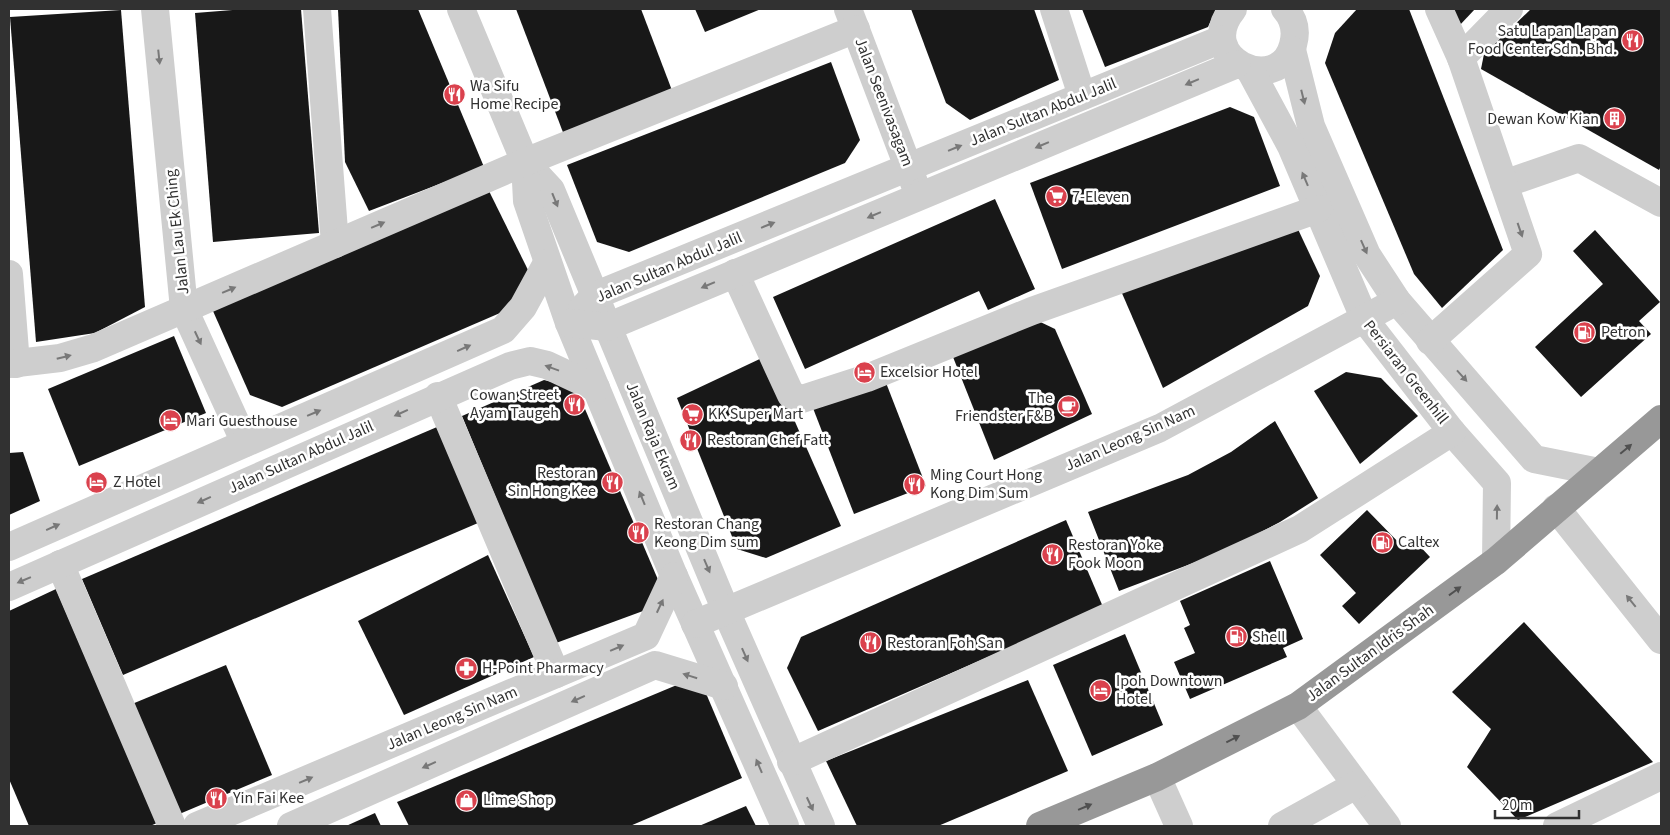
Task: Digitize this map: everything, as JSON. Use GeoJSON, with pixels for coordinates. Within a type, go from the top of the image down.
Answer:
{"type":"FeatureCollection","features":[{"type":"Feature","properties":{"kind":"highway","name":"Jalan Sultan Idris Shah"},"geometry":{"type":"LineString","coordinates":[[1040,826],[1157,777],[1298,706],[1496,561],[1661,419]]}},
{"type":"Feature","properties":{"kind":"street","name":"Jalan Lau Ek Ching"},"geometry":{"type":"LineString","coordinates":[[155,9],[184,309],[246,443]]}},
{"type":"Feature","properties":{"kind":"street"},"geometry":{"type":"LineString","coordinates":[[317,9],[335,244]]}},
{"type":"Feature","properties":{"kind":"street","name":"Jalan Raja Ekram"},"geometry":{"type":"LineString","coordinates":[[461,9],[525,162],[550,190],[726,611],[791,762],[821,826]]}},
{"type":"Feature","properties":{"kind":"street"},"geometry":{"type":"LineString","coordinates":[[1054,9],[1082,96]]}},
{"type":"Feature","properties":{"kind":"street"},"geometry":{"type":"LineString","coordinates":[[1222,39],[1226,18],[1233,9]]}},
{"type":"Feature","properties":{"kind":"street"},"geometry":{"type":"LineString","coordinates":[[1430,340],[1528,254],[1461,58],[1438,9]]}},
{"type":"Feature","properties":{"kind":"street"},"geometry":{"type":"LineString","coordinates":[[1461,58],[1508,9]]}},
{"type":"Feature","properties":{"kind":"street"},"geometry":{"type":"LineString","coordinates":[[9,274],[12,364],[60,358],[94,348],[852,19]]}},
{"type":"Feature","properties":{"kind":"street","name":"Jalan Seenivasagam"},"geometry":{"type":"LineString","coordinates":[[852,19],[910,167],[919,196]]}},
{"type":"Feature","properties":{"kind":"street"},"geometry":{"type":"LineString","coordinates":[[1295,23],[1310,126],[1368,255],[1397,301],[1534,459],[1599,472]]}},
{"type":"Feature","properties":{"kind":"street","name":"Jalan Sultan Abdul Jalil"},"geometry":{"type":"LineString","coordinates":[[569,323],[607,327],[919,196],[1244,67],[1263,70],[1275,67],[1285,60],[1295,23]]}},
{"type":"Feature","properties":{"kind":"street","name":"Jalan Sultan Abdul Jalil"},"geometry":{"type":"LineString","coordinates":[[569,323],[594,296],[1222,39]]}},
{"type":"Feature","properties":{"kind":"street","name":"Persiaran Greenhill"},"geometry":{"type":"LineString","coordinates":[[1222,39],[1229,56],[1244,67],[1291,146],[1364,320],[1452,432],[1497,483],[1496,561]]}},
{"type":"Feature","properties":{"kind":"street"},"geometry":{"type":"LineString","coordinates":[[1504,184],[1579,158],[1661,203]]}},
{"type":"Feature","properties":{"kind":"street","name":"Jalan Raja Ekram"},"geometry":{"type":"LineString","coordinates":[[525,162],[527,201],[569,323],[674,576],[785,826]]}},
{"type":"Feature","properties":{"kind":"street"},"geometry":{"type":"LineString","coordinates":[[735,273],[791,395],[802,398],[867,378],[1032,311],[1318,209]]}},
{"type":"Feature","properties":{"kind":"street"},"geometry":{"type":"LineString","coordinates":[[9,547],[503,330],[523,307],[547,263]]}},
{"type":"Feature","properties":{"kind":"street","name":"Jalan Leong Sin Nam"},"geometry":{"type":"LineString","coordinates":[[695,624],[1160,428],[1397,301]]}},
{"type":"Feature","properties":{"kind":"street","name":"Jalan Sultan Abdul Jalil"},"geometry":{"type":"LineString","coordinates":[[9,587],[438,396],[510,366],[530,362],[568,373],[596,388]]}},
{"type":"Feature","properties":{"kind":"street"},"geometry":{"type":"LineString","coordinates":[[438,396],[556,674]]}},
{"type":"Feature","properties":{"kind":"street"},"geometry":{"type":"LineString","coordinates":[[791,762],[1300,529],[1452,432]]}},
{"type":"Feature","properties":{"kind":"street"},"geometry":{"type":"LineString","coordinates":[[1556,508],[1661,640]]}},
{"type":"Feature","properties":{"kind":"street"},"geometry":{"type":"LineString","coordinates":[[60,564],[172,826]]}},
{"type":"Feature","properties":{"kind":"street","name":"Jalan Leong Sin Nam"},"geometry":{"type":"LineString","coordinates":[[197,826],[646,636],[674,576]]}},
{"type":"Feature","properties":{"kind":"street","name":"Jalan Leong Sin Nam"},"geometry":{"type":"LineString","coordinates":[[291,826],[655,665],[724,686]]}},
{"type":"Feature","properties":{"kind":"street"},"geometry":{"type":"LineString","coordinates":[[1298,706],[1387,826]]}},
{"type":"Feature","properties":{"kind":"street"},"geometry":{"type":"LineString","coordinates":[[1557,826],[1661,776]]}},
{"type":"Feature","properties":{"kind":"street"},"geometry":{"type":"LineString","coordinates":[[1157,777],[1179,826]]}},
{"type":"Feature","properties":{"kind":"street"},"geometry":{"type":"LineString","coordinates":[[1282,826],[1356,784]]}},
{"type":"Feature","properties":{"kind":"building"},"geometry":{"type":"Polygon","coordinates":[[[245,9],[301,9],[319,233],[213,242],[195,13],[245,9]]]}},
{"type":"Feature","properties":{"kind":"building"},"geometry":{"type":"Polygon","coordinates":[[[338,9],[418,9],[484,167],[369,211],[345,162],[338,9]]]}},
{"type":"Feature","properties":{"kind":"building"},"geometry":{"type":"Polygon","coordinates":[[[516,9],[641,9],[673,93],[564,135],[516,9]]]}},
{"type":"Feature","properties":{"kind":"building"},"geometry":{"type":"Polygon","coordinates":[[[695,9],[761,9],[705,32],[695,9]]]}},
{"type":"Feature","properties":{"kind":"building"},"geometry":{"type":"Polygon","coordinates":[[[911,9],[1034,9],[1059,80],[970,120],[946,103],[911,9]]]}},
{"type":"Feature","properties":{"kind":"building"},"geometry":{"type":"Polygon","coordinates":[[[1082,9],[1216,9],[1208,27],[1105,67],[1082,9]]]}},
{"type":"Feature","properties":{"kind":"building"},"geometry":{"type":"Polygon","coordinates":[[[1357,9],[1409,9],[1503,250],[1442,308],[1414,274],[1325,63],[1335,33],[1357,9]]]}},
{"type":"Feature","properties":{"kind":"building"},"geometry":{"type":"Polygon","coordinates":[[[1453,9],[1475,9],[1459,26],[1453,9]]]}},
{"type":"Feature","properties":{"kind":"building","name":"Dewan Kow Kian"},"geometry":{"type":"Polygon","coordinates":[[[1531,9],[1661,9],[1661,166],[1659,170],[1481,69],[1484,54],[1531,9]]]}},
{"type":"Feature","properties":{"kind":"building"},"geometry":{"type":"Polygon","coordinates":[[[121,10],[145,307],[95,333],[36,342],[10,17],[121,10]]]}},
{"type":"Feature","properties":{"kind":"building"},"geometry":{"type":"Polygon","coordinates":[[[831,62],[860,140],[845,163],[629,252],[597,242],[567,165],[831,62]]]}},
{"type":"Feature","properties":{"kind":"building"},"geometry":{"type":"Polygon","coordinates":[[[1230,107],[1254,117],[1280,186],[1062,269],[1030,183],[1230,107]]]}},
{"type":"Feature","properties":{"kind":"building"},"geometry":{"type":"Polygon","coordinates":[[[488,189],[529,272],[507,310],[282,407],[250,395],[213,311],[488,189]]]}},
{"type":"Feature","properties":{"kind":"building"},"geometry":{"type":"Polygon","coordinates":[[[995,199],[1035,289],[988,310],[979,291],[805,369],[773,297],[995,199]]]}},
{"type":"Feature","properties":{"kind":"building"},"geometry":{"type":"Polygon","coordinates":[[[1296,225],[1320,276],[1308,306],[1163,388],[1118,284],[1296,225]]]}},
{"type":"Feature","properties":{"kind":"building"},"geometry":{"type":"Polygon","coordinates":[[[1595,230],[1660,302],[1639,321],[1651,334],[1581,397],[1535,347],[1603,284],[1573,251],[1595,230]]]}},
{"type":"Feature","properties":{"kind":"building"},"geometry":{"type":"Polygon","coordinates":[[[1032,318],[1055,329],[1092,414],[994,460],[951,352],[1032,318]]]}},
{"type":"Feature","properties":{"kind":"building"},"geometry":{"type":"Polygon","coordinates":[[[174,336],[206,413],[79,466],[48,389],[174,336]]]}},
{"type":"Feature","properties":{"kind":"building"},"geometry":{"type":"Polygon","coordinates":[[[766,356],[841,526],[766,558],[737,549],[677,398],[766,356]]]}},
{"type":"Feature","properties":{"kind":"building"},"geometry":{"type":"Polygon","coordinates":[[[1346,372],[1381,378],[1418,416],[1360,464],[1314,391],[1346,372]]]}},
{"type":"Feature","properties":{"kind":"building"},"geometry":{"type":"Polygon","coordinates":[[[883,375],[926,486],[854,514],[811,403],[883,375]]]}},
{"type":"Feature","properties":{"kind":"building"},"geometry":{"type":"Polygon","coordinates":[[[544,380],[576,388],[659,582],[643,611],[556,643],[462,416],[544,380]]]}},
{"type":"Feature","properties":{"kind":"building"},"geometry":{"type":"Polygon","coordinates":[[[1275,421],[1318,498],[1280,522],[1225,551],[1119,591],[1088,512],[1188,475],[1231,452],[1275,421]]]}},
{"type":"Feature","properties":{"kind":"building"},"geometry":{"type":"Polygon","coordinates":[[[437,427],[478,523],[123,675],[82,579],[437,427]]]}},
{"type":"Feature","properties":{"kind":"building"},"geometry":{"type":"Polygon","coordinates":[[[23,452],[40,501],[9,515],[9,453],[23,452]]]}},
{"type":"Feature","properties":{"kind":"building"},"geometry":{"type":"Polygon","coordinates":[[[1367,510],[1405,549],[1414,540],[1430,557],[1359,624],[1342,606],[1356,593],[1320,555],[1367,510]]]}},
{"type":"Feature","properties":{"kind":"building"},"geometry":{"type":"Polygon","coordinates":[[[1066,520],[1103,607],[818,731],[787,668],[801,637],[1066,520]]]}},
{"type":"Feature","properties":{"kind":"building"},"geometry":{"type":"Polygon","coordinates":[[[488,555],[534,657],[404,715],[358,621],[488,555]]]}},
{"type":"Feature","properties":{"kind":"building"},"geometry":{"type":"Polygon","coordinates":[[[1270,561],[1303,639],[1283,648],[1287,657],[1190,699],[1174,662],[1195,653],[1184,628],[1190,625],[1180,601],[1270,561]]]}},
{"type":"Feature","properties":{"kind":"building"},"geometry":{"type":"Polygon","coordinates":[[[56,589],[157,823],[150,826],[29,826],[9,779],[9,611],[56,589]]]}},
{"type":"Feature","properties":{"kind":"building"},"geometry":{"type":"Polygon","coordinates":[[[1524,622],[1653,762],[1518,820],[1467,767],[1491,729],[1452,692],[1524,622]]]}},
{"type":"Feature","properties":{"kind":"building"},"geometry":{"type":"Polygon","coordinates":[[[1125,634],[1163,725],[1092,756],[1053,665],[1125,634]]]}},
{"type":"Feature","properties":{"kind":"building"},"geometry":{"type":"Polygon","coordinates":[[[226,665],[272,775],[177,815],[132,704],[226,665]]]}},
{"type":"Feature","properties":{"kind":"building"},"geometry":{"type":"Polygon","coordinates":[[[1028,680],[1068,771],[938,826],[857,826],[826,761],[1028,680]]]}},
{"type":"Feature","properties":{"kind":"building"},"geometry":{"type":"Polygon","coordinates":[[[684,682],[705,691],[742,778],[630,826],[409,826],[397,802],[684,682]]]}},
{"type":"Feature","properties":{"kind":"building"},"geometry":{"type":"Polygon","coordinates":[[[746,806],[756,826],[699,826],[746,806]]]}},
{"type":"Feature","properties":{"kind":"building"},"geometry":{"type":"Polygon","coordinates":[[[375,813],[381,826],[346,826],[375,813]]]}},
{"type":"Feature","properties":{"kind":"place","name":"Satu Lapan Lapan Food Center Sdn. Bhd."},"geometry":{"type":"Point","coordinates":[1633,40]}},
{"type":"Feature","properties":{"kind":"place","name":"Wa Sifu Home Recipe"},"geometry":{"type":"Point","coordinates":[454,95]}},
{"type":"Feature","properties":{"kind":"place","name":"Dewan Kow Kian"},"geometry":{"type":"Point","coordinates":[1615,119]}},
{"type":"Feature","properties":{"kind":"place","name":"7-Eleven"},"geometry":{"type":"Point","coordinates":[1056,197]}},
{"type":"Feature","properties":{"kind":"place","name":"Petron"},"geometry":{"type":"Point","coordinates":[1585,332]}},
{"type":"Feature","properties":{"kind":"place","name":"Excelsior Hotel"},"geometry":{"type":"Point","coordinates":[864,372]}},
{"type":"Feature","properties":{"kind":"place","name":"Cowan Street Ayam Taugeh"},"geometry":{"type":"Point","coordinates":[575,404]}},
{"type":"Feature","properties":{"kind":"place","name":"The Friendster F&B"},"geometry":{"type":"Point","coordinates":[1069,407]}},
{"type":"Feature","properties":{"kind":"place","name":"KK Super Mart"},"geometry":{"type":"Point","coordinates":[692,414]}},
{"type":"Feature","properties":{"kind":"place","name":"Mari Guesthouse"},"geometry":{"type":"Point","coordinates":[170,421]}},
{"type":"Feature","properties":{"kind":"place","name":"Restoran Chef Fatt"},"geometry":{"type":"Point","coordinates":[691,440]}},
{"type":"Feature","properties":{"kind":"place","name":"Z Hotel"},"geometry":{"type":"Point","coordinates":[97,482]}},
{"type":"Feature","properties":{"kind":"place","name":"Restoran Sin Hong Kee"},"geometry":{"type":"Point","coordinates":[612,482]}},
{"type":"Feature","properties":{"kind":"place","name":"Ming Court Hong Kong Dim Sum"},"geometry":{"type":"Point","coordinates":[914,484]}},
{"type":"Feature","properties":{"kind":"place","name":"Restoran Chang Keong Dim sum"},"geometry":{"type":"Point","coordinates":[638,533]}},
{"type":"Feature","properties":{"kind":"place","name":"Caltex"},"geometry":{"type":"Point","coordinates":[1382,542]}},
{"type":"Feature","properties":{"kind":"place","name":"Restoran Yoke Fook Moon"},"geometry":{"type":"Point","coordinates":[1052,554]}},
{"type":"Feature","properties":{"kind":"place","name":"Shell"},"geometry":{"type":"Point","coordinates":[1236,637]}},
{"type":"Feature","properties":{"kind":"place","name":"Restoran Foh San"},"geometry":{"type":"Point","coordinates":[871,643]}},
{"type":"Feature","properties":{"kind":"place","name":"H-Point Pharmacy"},"geometry":{"type":"Point","coordinates":[466,668]}},
{"type":"Feature","properties":{"kind":"place","name":"Ipoh Downtown Hotel"},"geometry":{"type":"Point","coordinates":[1100,690]}},
{"type":"Feature","properties":{"kind":"place","name":"Yin Fai Kee"},"geometry":{"type":"Point","coordinates":[217,798]}},
{"type":"Feature","properties":{"kind":"place","name":"Lime Shop"},"geometry":{"type":"Point","coordinates":[467,800]}}]}
